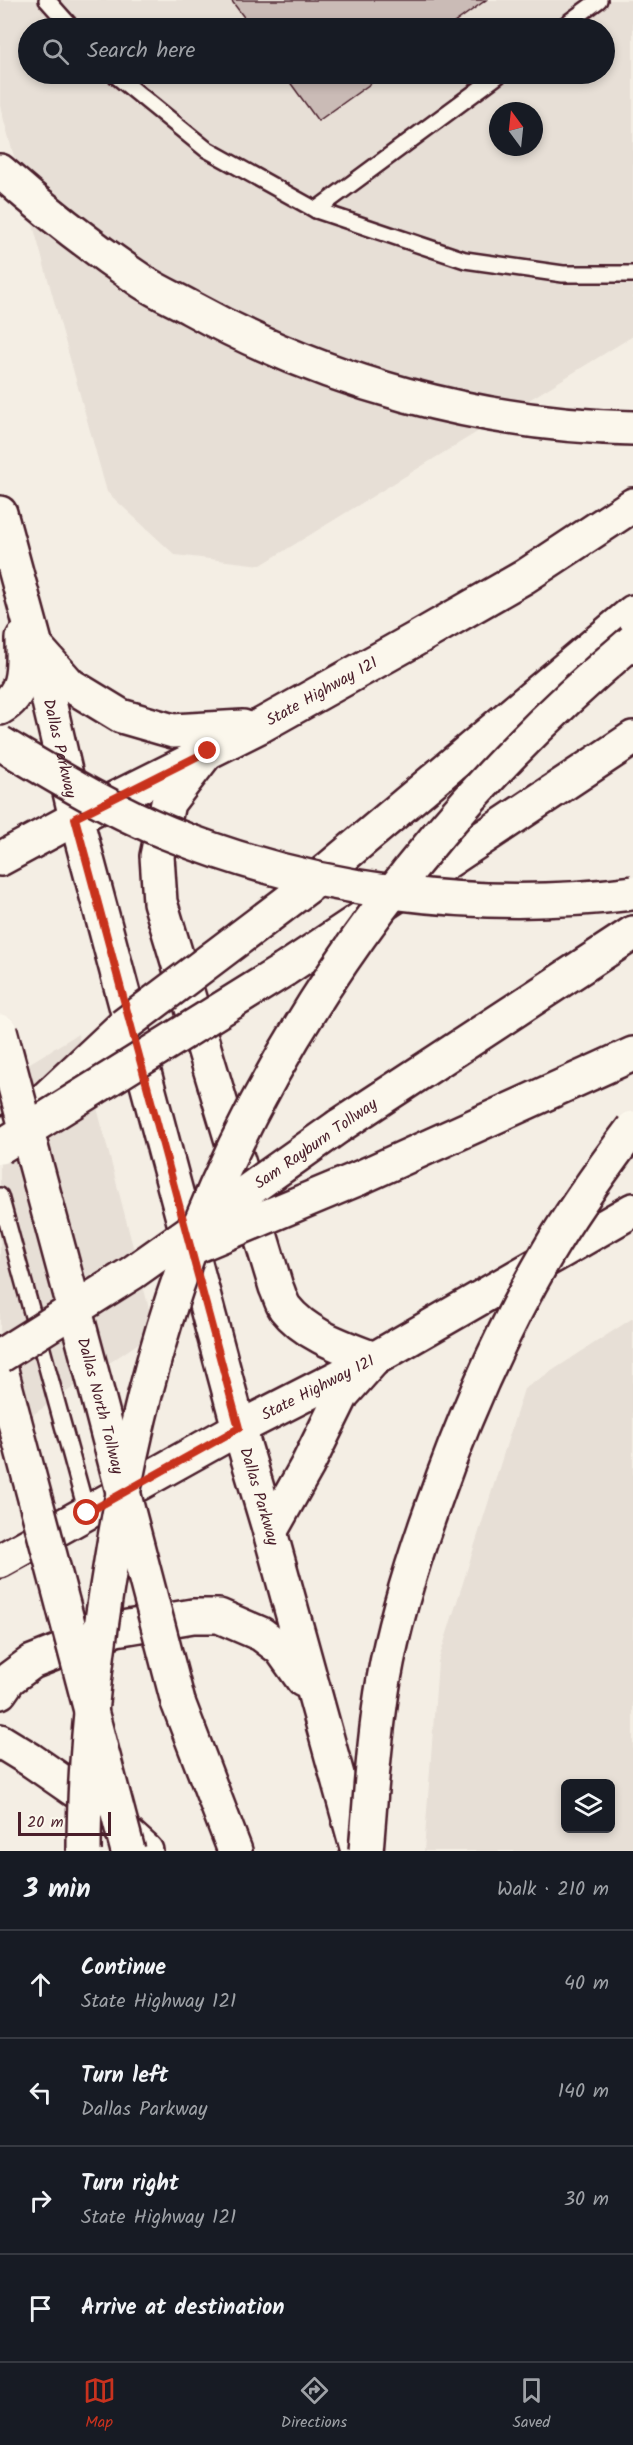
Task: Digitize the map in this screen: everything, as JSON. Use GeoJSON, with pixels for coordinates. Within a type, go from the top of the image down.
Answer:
{"type":"FeatureCollection","features":[{"type":"Feature","properties":{"kind":"main road"},"geometry":{"type":"LineString","coordinates":[[0,171],[52,217],[145,283],[222,326],[297,358],[388,390],[483,413],[586,427],[633,428]]}},
{"type":"Feature","properties":{"kind":"main road","name":"State Highway 121"},"geometry":{"type":"LineString","coordinates":[[0,859],[75,818],[260,726],[524,577],[633,505]]}},
{"type":"Feature","properties":{"kind":"main road","name":"Dallas Parkway"},"geometry":{"type":"LineString","coordinates":[[0,513],[36,646],[75,818],[239,1428],[358,1851]]}},
{"type":"Feature","properties":{"kind":"main road"},"geometry":{"type":"LineString","coordinates":[[0,708],[12,700],[19,689],[23,666],[24,605]]}},
{"type":"Feature","properties":{"kind":"main road"},"geometry":{"type":"LineString","coordinates":[[0,1141],[123,1026],[307,887],[633,612]]}},
{"type":"Feature","properties":{"kind":"main road"},"geometry":{"type":"LineString","coordinates":[[84,1851],[84,1791],[93,1688],[121,1498],[142,1402],[168,1317],[197,1232],[221,1175],[246,1121],[281,1058],[348,953],[393,890],[458,811],[514,750],[564,700],[633,640]]}},
{"type":"Feature","properties":{"kind":"main road"},"geometry":{"type":"LineString","coordinates":[[36,646],[48,663],[70,685],[121,716],[173,731],[260,726]]}},
{"type":"Feature","properties":{"kind":"main road"},"geometry":{"type":"LineString","coordinates":[[0,1147],[284,970],[633,738]]}},
{"type":"Feature","properties":{"kind":"main road"},"geometry":{"type":"LineString","coordinates":[[0,742],[102,801],[167,832],[217,851],[333,881],[425,896],[495,901],[592,898],[633,893]]}},
{"type":"Feature","properties":{"kind":"main road"},"geometry":{"type":"LineString","coordinates":[[208,751],[168,803],[157,856],[160,902],[276,1287],[285,1308],[325,1339],[374,1359],[342,1395],[307,1466],[270,1532]]}},
{"type":"Feature","properties":{"kind":"main road","name":"Sam Rayburn Tollway"},"geometry":{"type":"LineString","coordinates":[[0,1356],[132,1273],[339,1126],[633,933]]}},
{"type":"Feature","properties":{"kind":"main road","name":"Dallas North Tollway"},"geometry":{"type":"LineString","coordinates":[[0,1031],[217,1851]]}},
{"type":"Feature","properties":{"kind":"main road"},"geometry":{"type":"LineString","coordinates":[[132,1273],[357,1179],[633,1054]]}},
{"type":"Feature","properties":{"kind":"main road"},"geometry":{"type":"LineString","coordinates":[[366,1851],[373,1764],[384,1679],[413,1562],[455,1442],[506,1328],[549,1251],[590,1186],[633,1128]]}},
{"type":"Feature","properties":{"kind":"main road","name":"State Highway 121"},"geometry":{"type":"LineString","coordinates":[[0,1561],[239,1428],[374,1359],[633,1210]]}},
{"type":"Feature","properties":{"kind":"main road"},"geometry":{"type":"LineString","coordinates":[[0,1366],[128,1851]]}},
{"type":"Feature","properties":{"kind":"main road"},"geometry":{"type":"LineString","coordinates":[[0,1692],[9,1679],[32,1662],[116,1629],[193,1616],[219,1616],[261,1634],[281,1649],[314,1696]]}},
{"type":"Feature","properties":{"kind":"main road"},"geometry":{"type":"LineString","coordinates":[[178,1702],[235,1851]]}},
{"type":"Feature","properties":{"kind":"main road"},"geometry":{"type":"LineString","coordinates":[[0,1741],[93,1803],[146,1851]]}},
{"type":"Feature","properties":{"kind":"lane"},"geometry":{"type":"LineString","coordinates":[[47,0],[63,18]]}},
{"type":"Feature","properties":{"kind":"lane"},"geometry":{"type":"LineString","coordinates":[[575,18],[599,0]]}},
{"type":"Feature","properties":{"kind":"lane"},"geometry":{"type":"LineString","coordinates":[[126,84],[206,149],[316,210],[465,260],[563,274],[633,274]]}},
{"type":"Feature","properties":{"kind":"lane"},"geometry":{"type":"LineString","coordinates":[[316,210],[486,84]]}},
{"type":"Feature","properties":{"kind":"lane"},"geometry":{"type":"LineString","coordinates":[[0,1196],[87,1513]]}},
{"type":"Feature","properties":{"kind":"shaded area"},"geometry":{"type":"Polygon","coordinates":[[[0,0],[633,0],[633,336],[261,565],[175,555],[107,492],[0,106],[0,0]]]}},
{"type":"Feature","properties":{"kind":"shaded area"},"geometry":{"type":"Polygon","coordinates":[[[78,1034],[155,1332],[0,1437],[0,1081],[78,1034]]]}},
{"type":"Feature","properties":{"kind":"shaded area"},"geometry":{"type":"Polygon","coordinates":[[[633,1318],[633,1851],[424,1851],[438,1662],[524,1389],[633,1318]]]}},
{"type":"Feature","properties":{"kind":"building"},"geometry":{"type":"Polygon","coordinates":[[[231,0],[486,0],[461,18],[244,18],[231,0]]]}},
{"type":"Feature","properties":{"kind":"building"},"geometry":{"type":"Polygon","coordinates":[[[291,84],[370,84],[318,121],[291,84]]]}},
{"type":"Feature","properties":{"kind":"route"},"geometry":{"type":"LineString","coordinates":[[87,1513],[239,1428],[75,818],[208,751]]}}]}
